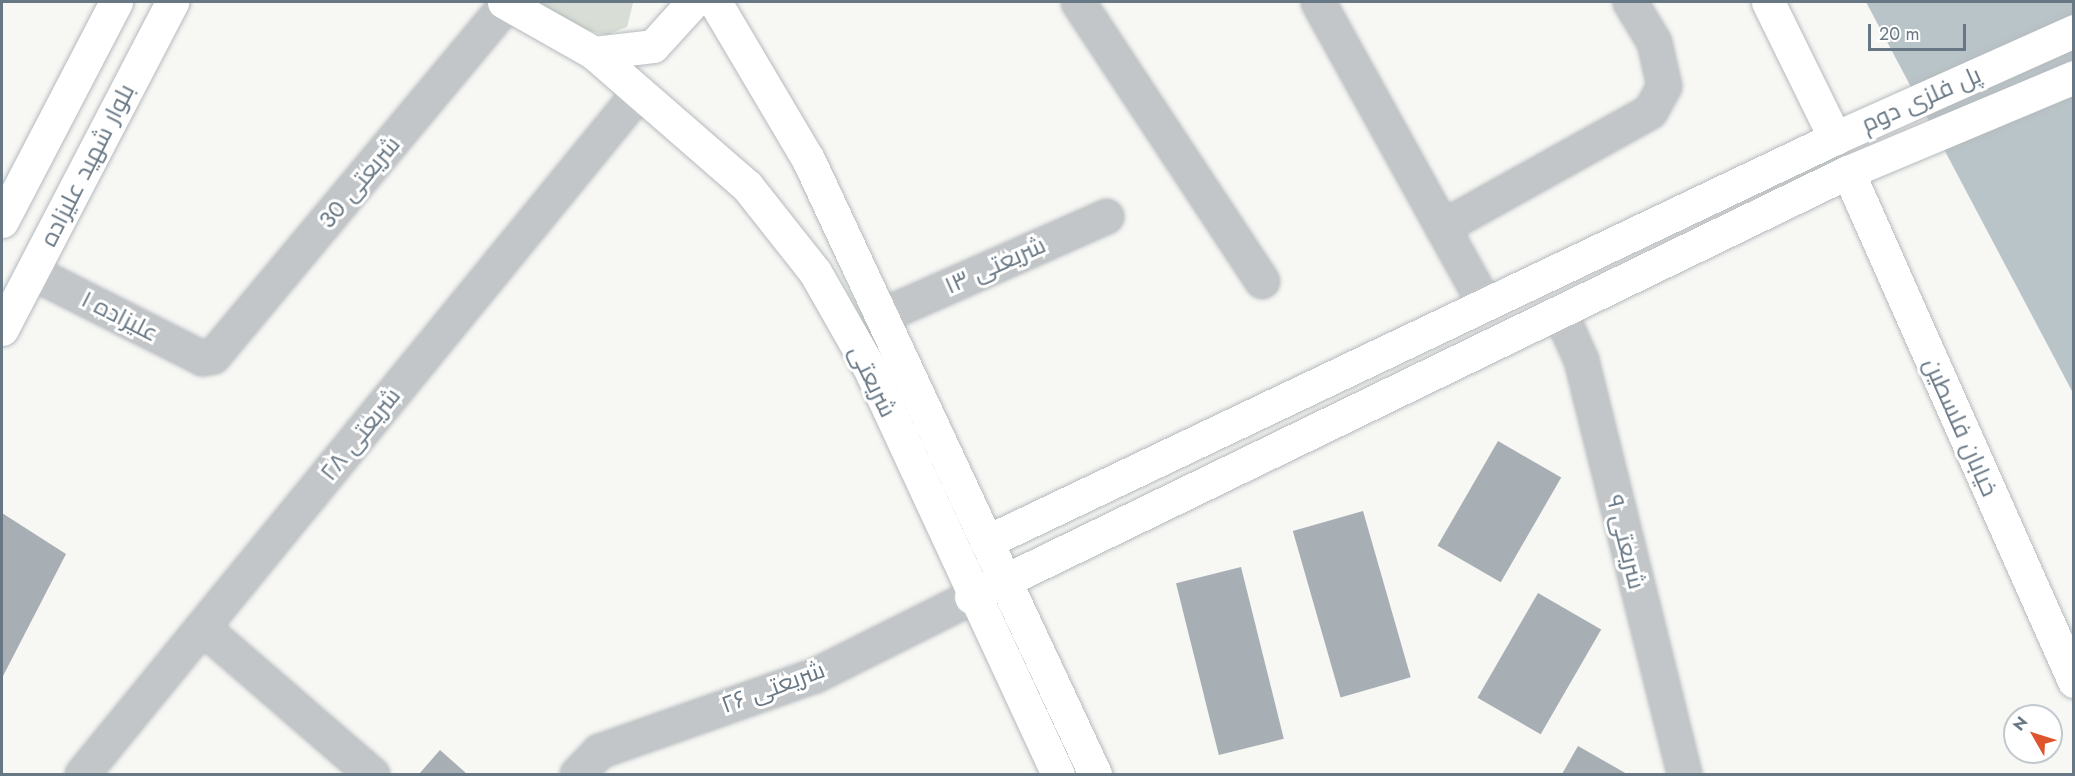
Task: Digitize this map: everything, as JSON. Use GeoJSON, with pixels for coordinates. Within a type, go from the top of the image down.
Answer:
{"type":"FeatureCollection","features":[{"type":"Feature","properties":{"kind":"main road","name":"بلوار شهید علیزاده"},"geometry":{"type":"LineString","coordinates":[[2,221],[116,2]]}},
{"type":"Feature","properties":{"kind":"main road","name":"بلوار شهید علیزاده"},"geometry":{"type":"LineString","coordinates":[[2,329],[172,2]]}},
{"type":"Feature","properties":{"kind":"main road","name":"شریعتی"},"geometry":{"type":"LineString","coordinates":[[506,2],[594,53],[747,186],[814,272],[868,368],[971,597],[1058,774]]}},
{"type":"Feature","properties":{"kind":"main road"},"geometry":{"type":"LineString","coordinates":[[594,53],[653,46],[693,2]]}},
{"type":"Feature","properties":{"kind":"main road","name":"شریعتی"},"geometry":{"type":"LineString","coordinates":[[715,2],[808,159],[1007,577],[1095,774]]}},
{"type":"Feature","properties":{"kind":"main road"},"geometry":{"type":"LineString","coordinates":[[1767,2],[1835,138]]}},
{"type":"Feature","properties":{"kind":"main road","name":"پل فلزی دوم"},"geometry":{"type":"LineString","coordinates":[[988,541],[1835,138],[2073,32]]}},
{"type":"Feature","properties":{"kind":"main road","name":"پل فلزی دوم"},"geometry":{"type":"LineString","coordinates":[[971,597],[1007,577],[1560,313],[1848,172],[2073,77]]}},
{"type":"Feature","properties":{"kind":"main road","name":"خیابان فلسطین"},"geometry":{"type":"LineString","coordinates":[[1848,172],[2073,681]]}},
{"type":"Feature","properties":{"kind":"street","name":"شریعتی 30"},"geometry":{"type":"LineString","coordinates":[[208,358],[506,2]]}},
{"type":"Feature","properties":{"kind":"street"},"geometry":{"type":"LineString","coordinates":[[1078,2],[1262,281]]}},
{"type":"Feature","properties":{"kind":"street"},"geometry":{"type":"LineString","coordinates":[[1318,2],[1485,305]]}},
{"type":"Feature","properties":{"kind":"street"},"geometry":{"type":"LineString","coordinates":[[1442,227],[1650,111],[1664,86],[1654,42],[1630,2]]}},
{"type":"Feature","properties":{"kind":"street","name":"شریعتی ۲۸"},"geometry":{"type":"LineString","coordinates":[[82,774],[638,93]]}},
{"type":"Feature","properties":{"kind":"street","name":"شریعتی ۱۳"},"geometry":{"type":"LineString","coordinates":[[883,315],[1106,216]]}},
{"type":"Feature","properties":{"kind":"street","name":"علیزاده ۱"},"geometry":{"type":"LineString","coordinates":[[32,272],[208,358]]}},
{"type":"Feature","properties":{"kind":"street","name":"شریعتی ۹"},"geometry":{"type":"LineString","coordinates":[[1560,313],[1581,360],[1684,774]]}},
{"type":"Feature","properties":{"kind":"street","name":"شریعتی ۲۶"},"geometry":{"type":"LineString","coordinates":[[578,774],[599,751],[814,675],[971,597]]}},
{"type":"Feature","properties":{"kind":"street"},"geometry":{"type":"LineString","coordinates":[[202,627],[372,774]]}},
{"type":"Feature","properties":{"kind":"shaded area"},"geometry":{"type":"Polygon","coordinates":[[[535,2],[633,3],[627,27],[606,35],[578,28],[535,2]]]}},
{"type":"Feature","properties":{"kind":"shaded area"},"geometry":{"type":"Polygon","coordinates":[[[1866,2],[2073,2],[2073,393],[1866,2]]]}},
{"type":"Feature","properties":{"kind":"building"},"geometry":{"type":"Polygon","coordinates":[[[1498,441],[1561,478],[1501,582],[1438,546],[1498,441]]]}},
{"type":"Feature","properties":{"kind":"building"},"geometry":{"type":"Polygon","coordinates":[[[1363,511],[1411,677],[1341,697],[1293,531],[1363,511]]]}},
{"type":"Feature","properties":{"kind":"building"},"geometry":{"type":"Polygon","coordinates":[[[2,513],[66,554],[2,678],[2,513]]]}},
{"type":"Feature","properties":{"kind":"building"},"geometry":{"type":"Polygon","coordinates":[[[1241,567],[1284,739],[1219,755],[1176,583],[1241,567]]]}},
{"type":"Feature","properties":{"kind":"building"},"geometry":{"type":"Polygon","coordinates":[[[1538,593],[1601,629],[1541,734],[1478,698],[1538,593]]]}},
{"type":"Feature","properties":{"kind":"building"},"geometry":{"type":"Polygon","coordinates":[[[1578,746],[1627,774],[1562,774],[1578,746]]]}},
{"type":"Feature","properties":{"kind":"building"},"geometry":{"type":"Polygon","coordinates":[[[440,750],[467,774],[419,774],[440,750]]]}}]}
